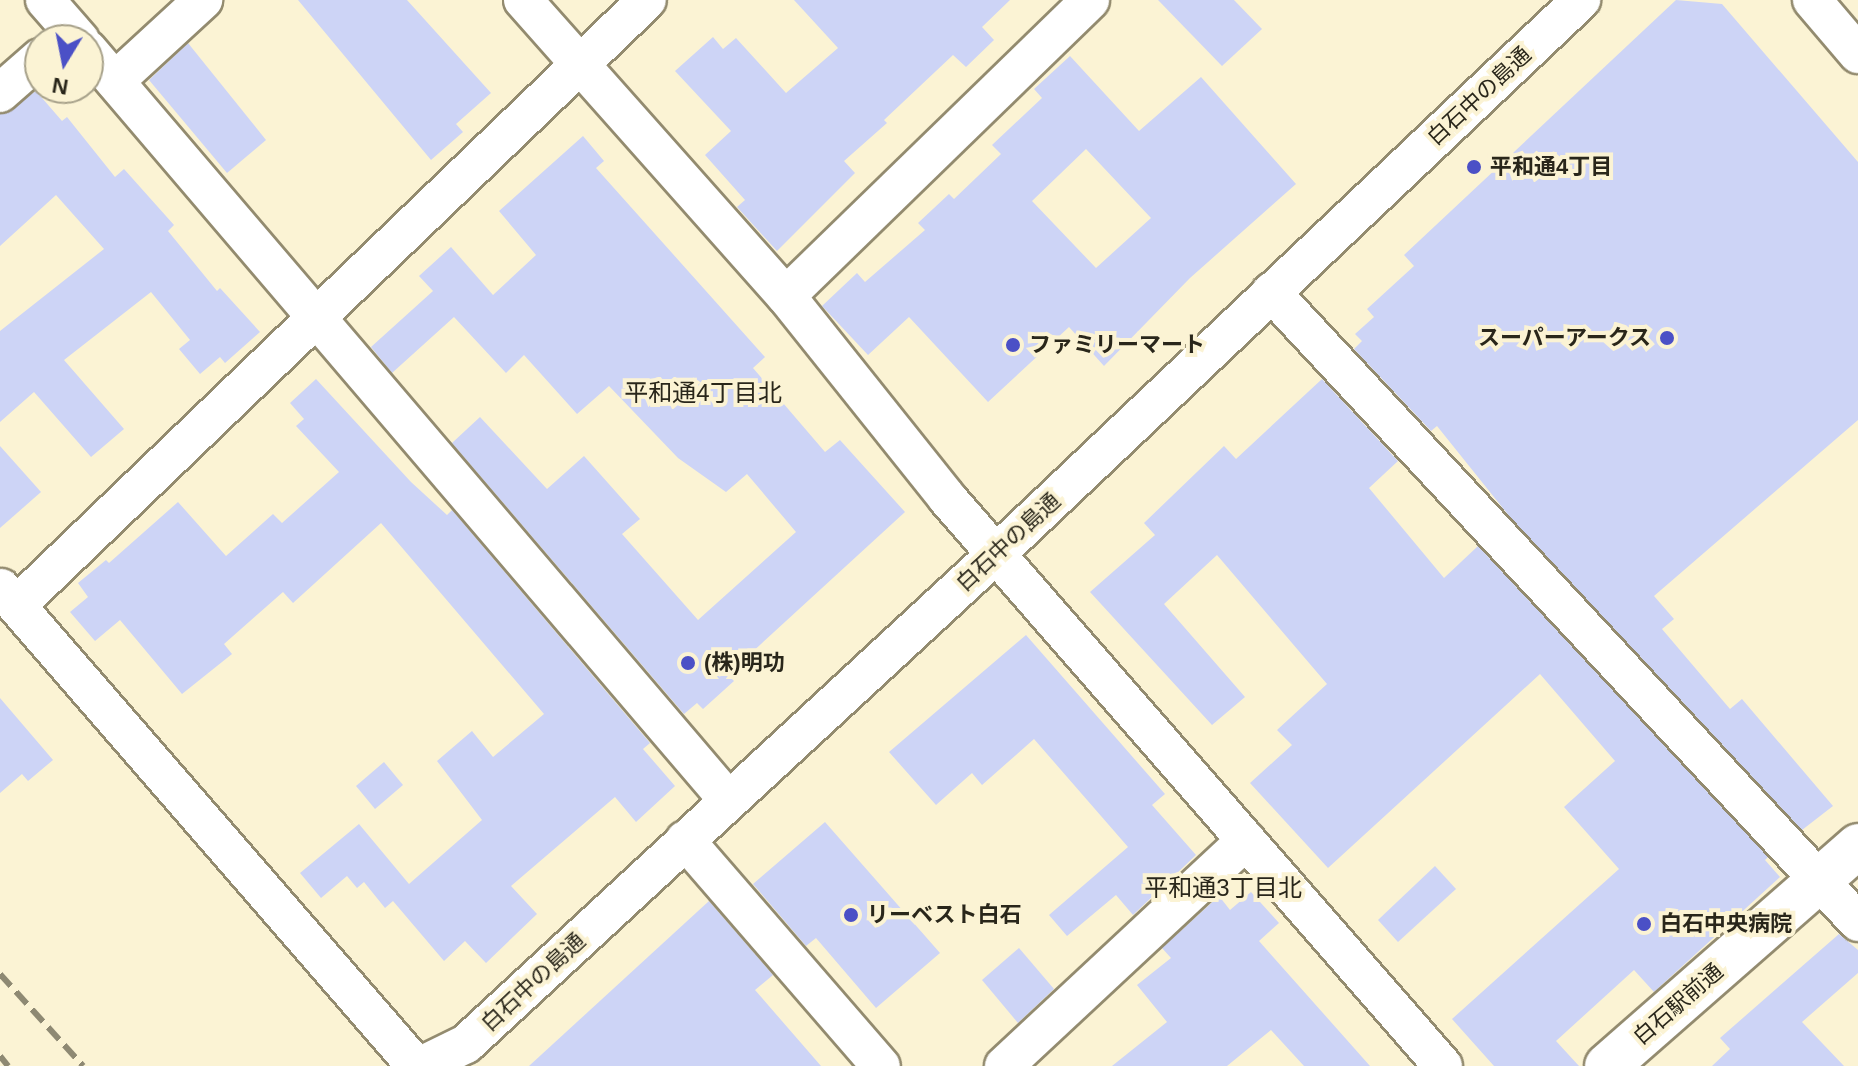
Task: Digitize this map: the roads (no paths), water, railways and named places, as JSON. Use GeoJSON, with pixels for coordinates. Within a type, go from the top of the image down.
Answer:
{"type":"FeatureCollection","features":[{"type":"Feature","properties":{"kind":"main road","name":"白石駅前通"},"geometry":{"type":"LineString","coordinates":[[1607,1066],[1858,846]]}},
{"type":"Feature","properties":{"kind":"street"},"geometry":{"type":"LineString","coordinates":[[45,0],[63,24]]}},
{"type":"Feature","properties":{"kind":"street"},"geometry":{"type":"LineString","coordinates":[[115,81],[203,0]]}},
{"type":"Feature","properties":{"kind":"street"},"geometry":{"type":"LineString","coordinates":[[523,0],[786,296],[996,554],[1443,1066]]}},
{"type":"Feature","properties":{"kind":"street"},"geometry":{"type":"LineString","coordinates":[[419,1066],[8,596],[312,316],[647,0]]}},
{"type":"Feature","properties":{"kind":"street"},"geometry":{"type":"LineString","coordinates":[[786,296],[1090,0]]}},
{"type":"Feature","properties":{"kind":"street","name":"白石中の島通"},"geometry":{"type":"LineString","coordinates":[[419,1066],[466,1044],[996,554],[1581,0]]}},
{"type":"Feature","properties":{"kind":"street"},"geometry":{"type":"LineString","coordinates":[[1812,0],[1858,54]]}},
{"type":"Feature","properties":{"kind":"street"},"geometry":{"type":"LineString","coordinates":[[104,70],[728,800]]}},
{"type":"Feature","properties":{"kind":"street"},"geometry":{"type":"LineString","coordinates":[[0,93],[24,72]]}},
{"type":"Feature","properties":{"kind":"street"},"geometry":{"type":"LineString","coordinates":[[1271,292],[1858,922]]}},
{"type":"Feature","properties":{"kind":"street"},"geometry":{"type":"LineString","coordinates":[[685,840],[881,1066]]}},
{"type":"Feature","properties":{"kind":"street"},"geometry":{"type":"LineString","coordinates":[[1004,1066],[1246,840]]}},
{"type":"Feature","properties":{"kind":"railway"},"geometry":{"type":"LineString","coordinates":[[0,974],[83,1066]]}},
{"type":"Feature","properties":{"kind":"railway"},"geometry":{"type":"LineString","coordinates":[[0,1056],[8,1066]]}},
{"type":"Feature","properties":{"kind":"place","name":"平和通4丁目"},"geometry":{"type":"Point","coordinates":[1474,167]}},
{"type":"Feature","properties":{"kind":"place","name":"スーパーアークス"},"geometry":{"type":"Point","coordinates":[1667,338]}},
{"type":"Feature","properties":{"kind":"place","name":"ファミリーマート"},"geometry":{"type":"Point","coordinates":[1013,345]}},
{"type":"Feature","properties":{"kind":"place","name":"(株)明功"},"geometry":{"type":"Point","coordinates":[688,663]}},
{"type":"Feature","properties":{"kind":"place","name":"リーベスト白石"},"geometry":{"type":"Point","coordinates":[851,915]}},
{"type":"Feature","properties":{"kind":"place","name":"白石中央病院"},"geometry":{"type":"Point","coordinates":[1644,924]}},
{"type":"Feature","properties":{"kind":"district","name":"平和通4丁目北"},"geometry":{"type":"Point","coordinates":[703,393]}},
{"type":"Feature","properties":{"kind":"district","name":"平和通3丁目北"},"geometry":{"type":"Point","coordinates":[1223,888]}}]}
